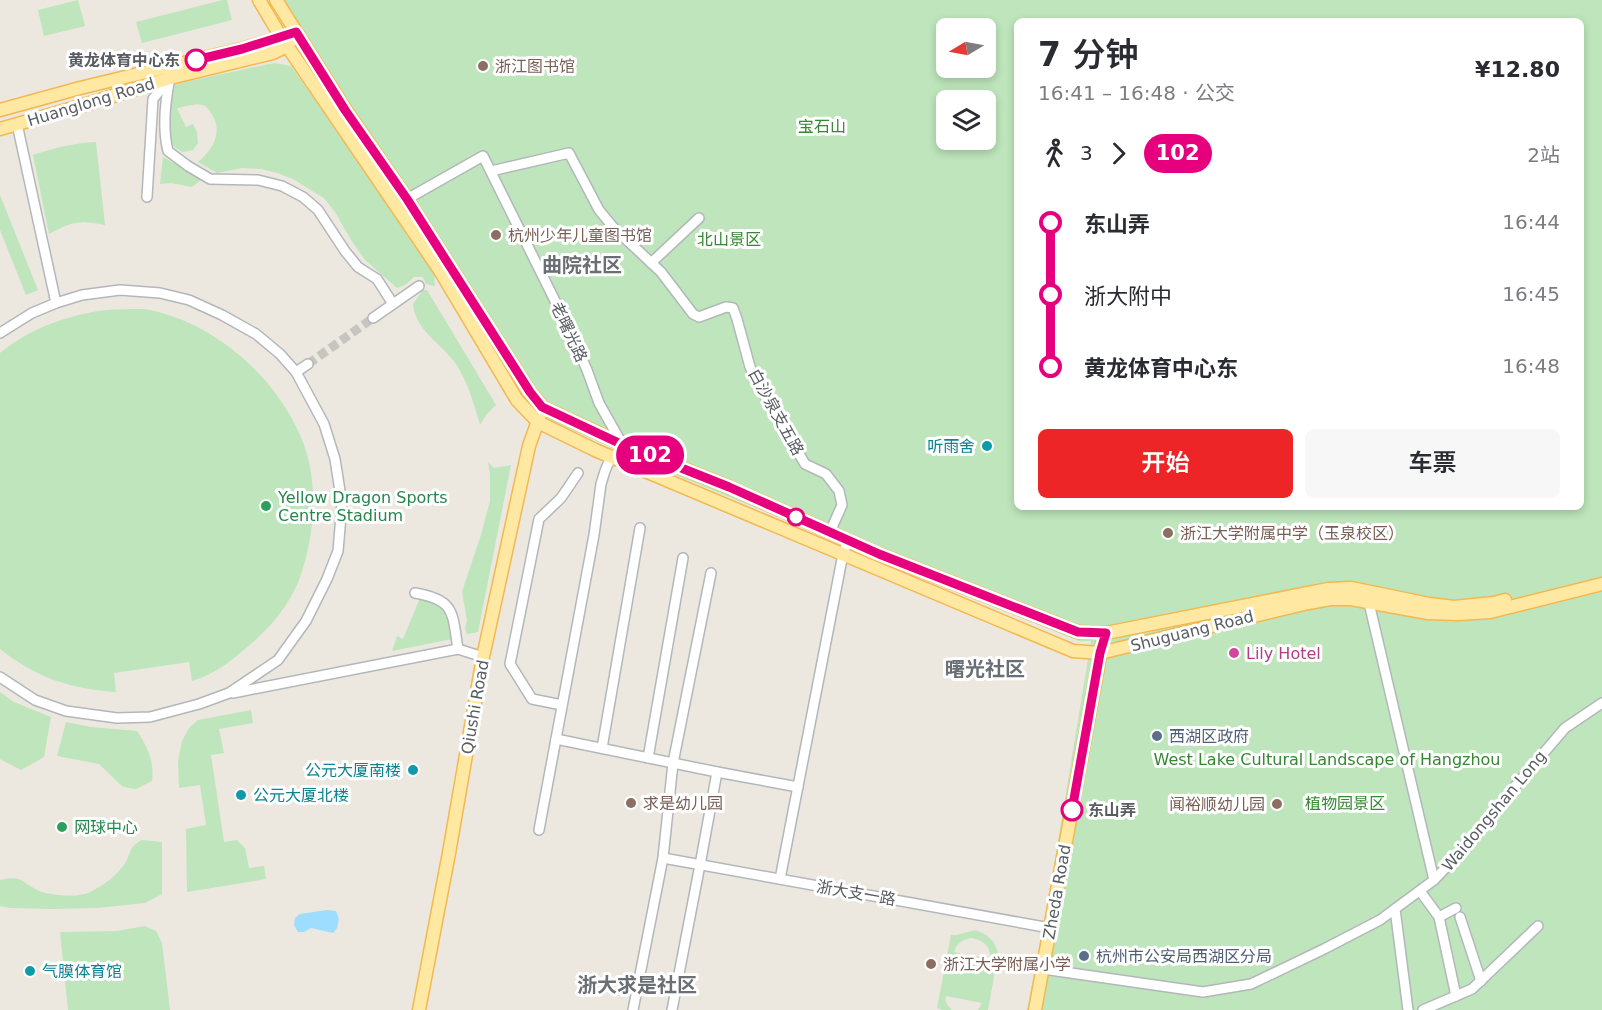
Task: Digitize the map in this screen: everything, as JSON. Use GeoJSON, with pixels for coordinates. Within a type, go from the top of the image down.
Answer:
{"type":"FeatureCollection","features":[{"type":"Feature","properties":{"kind":"main road","name":"Shuguang Road"},"geometry":{"type":"LineString","coordinates":[[260,0],[284,42],[439,269],[518,400],[538,422],[611,457],[1073,651],[1100,653],[1330,599],[1351,599],[1428,613],[1459,614],[1490,612],[1602,584]]}},
{"type":"Feature","properties":{"kind":"main road","name":"Shuguang Road"},"geometry":{"type":"LineString","coordinates":[[276,0],[345,110],[407,199],[530,392],[542,407],[621,444],[729,487],[879,554],[1078,632],[1106,633],[1328,589],[1351,588],[1454,607],[1494,603],[1602,575]]}},
{"type":"Feature","properties":{"kind":"main road","name":"Huanglong Road"},"geometry":{"type":"LineString","coordinates":[[0,129],[170,78],[273,53],[296,32]]}},
{"type":"Feature","properties":{"kind":"main road","name":"Huanglong Road"},"geometry":{"type":"LineString","coordinates":[[0,110],[242,49],[284,42]]}},
{"type":"Feature","properties":{"kind":"main road","name":"Qiushi Road"},"geometry":{"type":"LineString","coordinates":[[419,1010],[483,657],[529,446],[542,407]]}},
{"type":"Feature","properties":{"kind":"main road","name":"Zheda Road"},"geometry":{"type":"LineString","coordinates":[[1035,1010],[1100,653],[1106,633]]}},
{"type":"Feature","properties":{"kind":"street"},"geometry":{"type":"LineString","coordinates":[[147,197],[153,99],[170,78]]}},
{"type":"Feature","properties":{"kind":"street"},"geometry":{"type":"LineString","coordinates":[[170,78],[166,97],[165,126],[168,151],[210,179],[258,180],[282,186],[303,197],[318,210],[358,267],[377,279],[393,304]]}},
{"type":"Feature","properties":{"kind":"street"},"geometry":{"type":"LineString","coordinates":[[17,124],[56,303]]}},
{"type":"Feature","properties":{"kind":"street"},"geometry":{"type":"LineString","coordinates":[[490,171],[569,153],[599,210],[613,227],[651,263],[699,218]]}},
{"type":"Feature","properties":{"kind":"street","name":"老曙光路"},"geometry":{"type":"LineString","coordinates":[[407,199],[483,156],[567,325],[599,403],[621,444]]}},
{"type":"Feature","properties":{"kind":"street","name":"白沙泉支五路"},"geometry":{"type":"LineString","coordinates":[[651,263],[693,314],[699,317],[726,307],[733,308],[750,367],[779,420],[805,464],[826,474],[839,491],[842,505],[830,532]]}},
{"type":"Feature","properties":{"kind":"street"},"geometry":{"type":"LineString","coordinates":[[373,318],[419,286]]}},
{"type":"Feature","properties":{"kind":"street"},"geometry":{"type":"LineString","coordinates":[[0,333],[32,313],[82,295],[120,290],[160,293],[189,300],[256,334],[280,354],[296,372],[324,424],[335,459],[342,504],[338,551],[306,621],[278,660],[229,693]]}},
{"type":"Feature","properties":{"kind":"street"},"geometry":{"type":"LineString","coordinates":[[296,372],[308,364]]}},
{"type":"Feature","properties":{"kind":"street"},"geometry":{"type":"LineString","coordinates":[[539,830],[594,534],[601,484],[611,457]]}},
{"type":"Feature","properties":{"kind":"street"},"geometry":{"type":"LineString","coordinates":[[562,705],[532,699],[510,664],[539,519],[561,498],[578,473]]}},
{"type":"Feature","properties":{"kind":"street"},"geometry":{"type":"LineString","coordinates":[[602,748],[640,528]]}},
{"type":"Feature","properties":{"kind":"street"},"geometry":{"type":"LineString","coordinates":[[780,879],[843,554],[848,540]]}},
{"type":"Feature","properties":{"kind":"street"},"geometry":{"type":"LineString","coordinates":[[648,758],[683,558]]}},
{"type":"Feature","properties":{"kind":"street"},"geometry":{"type":"LineString","coordinates":[[633,1010],[663,858],[673,763],[711,573]]}},
{"type":"Feature","properties":{"kind":"street"},"geometry":{"type":"LineString","coordinates":[[415,593],[436,598],[448,606],[452,615],[458,649]]}},
{"type":"Feature","properties":{"kind":"street"},"geometry":{"type":"LineString","coordinates":[[1369,603],[1434,880]]}},
{"type":"Feature","properties":{"kind":"street"},"geometry":{"type":"LineString","coordinates":[[0,677],[34,700],[66,711],[117,718],[150,717],[199,704],[229,693],[458,649],[483,657]]}},
{"type":"Feature","properties":{"kind":"street","name":"Waidongshan Long"},"geometry":{"type":"LineString","coordinates":[[1042,969],[1203,992],[1251,984],[1380,920],[1434,880],[1476,836],[1565,728],[1602,703]]}},
{"type":"Feature","properties":{"kind":"street"},"geometry":{"type":"LineString","coordinates":[[556,739],[798,787]]}},
{"type":"Feature","properties":{"kind":"street"},"geometry":{"type":"LineString","coordinates":[[672,1010],[717,772]]}},
{"type":"Feature","properties":{"kind":"street","name":"浙大支一路"},"geometry":{"type":"LineString","coordinates":[[663,858],[1050,928]]}},
{"type":"Feature","properties":{"kind":"street"},"geometry":{"type":"LineString","coordinates":[[1420,891],[1439,916],[1456,996]]}},
{"type":"Feature","properties":{"kind":"street"},"geometry":{"type":"LineString","coordinates":[[1395,909],[1408,1010]]}},
{"type":"Feature","properties":{"kind":"street"},"geometry":{"type":"LineString","coordinates":[[1439,916],[1458,913],[1481,981]]}},
{"type":"Feature","properties":{"kind":"street"},"geometry":{"type":"LineString","coordinates":[[1423,1010],[1472,988],[1538,926]]}},
{"type":"Feature","properties":{"kind":"green space"},"geometry":{"type":"Polygon","coordinates":[[[78,0],[85,26],[44,36],[38,10],[78,0]]]}},
{"type":"Feature","properties":{"kind":"green space"},"geometry":{"type":"Polygon","coordinates":[[[227,0],[232,20],[142,43],[136,22],[227,0]]]}},
{"type":"Feature","properties":{"kind":"green space","name":"北山景区"},"geometry":{"type":"Polygon","coordinates":[[[269,0],[1602,0],[1602,1010],[1027,1010],[1048,902],[1091,641],[1079,641],[1061,634],[630,456],[552,421],[526,399],[436,255],[360,143],[269,0]]]}},
{"type":"Feature","properties":{"kind":"green space"},"geometry":{"type":"Polygon","coordinates":[[[274,63],[291,66],[434,269],[435,286],[426,284],[423,277],[414,277],[405,285],[397,288],[365,260],[324,198],[293,179],[261,169],[242,168],[217,173],[198,162],[212,146],[217,133],[215,120],[205,106],[177,108],[186,127],[193,124],[197,132],[198,143],[193,150],[183,152],[173,145],[169,124],[171,85],[274,63]]]}},
{"type":"Feature","properties":{"kind":"green space"},"geometry":{"type":"Polygon","coordinates":[[[96,142],[105,225],[89,222],[76,223],[49,234],[33,155],[64,146],[96,142]]]}},
{"type":"Feature","properties":{"kind":"green space"},"geometry":{"type":"Polygon","coordinates":[[[163,157],[202,179],[192,187],[171,183],[160,184],[163,157]]]}},
{"type":"Feature","properties":{"kind":"green space"},"geometry":{"type":"Polygon","coordinates":[[[0,195],[38,290],[26,295],[0,230],[0,195]]]}},
{"type":"Feature","properties":{"kind":"green space"},"geometry":{"type":"Polygon","coordinates":[[[423,290],[427,290],[496,405],[480,425],[470,393],[456,364],[424,329],[415,313],[413,304],[423,290]]]}},
{"type":"Feature","properties":{"kind":"green space"},"geometry":{"type":"Polygon","coordinates":[[[144,309],[170,315],[219,339],[241,356],[279,397],[293,421],[309,461],[313,513],[308,548],[299,580],[280,614],[253,642],[217,670],[192,681],[189,662],[114,673],[116,692],[83,688],[54,680],[26,667],[0,649],[0,353],[24,336],[64,319],[106,310],[144,309]]]}},
{"type":"Feature","properties":{"kind":"green space"},"geometry":{"type":"Polygon","coordinates":[[[488,462],[494,468],[511,465],[478,632],[467,634],[462,592],[490,501],[488,462]]]}},
{"type":"Feature","properties":{"kind":"green space"},"geometry":{"type":"Polygon","coordinates":[[[420,598],[435,603],[443,609],[449,621],[452,639],[392,651],[397,636],[403,639],[420,598]]]}},
{"type":"Feature","properties":{"kind":"green space"},"geometry":{"type":"Polygon","coordinates":[[[0,692],[14,702],[51,717],[44,757],[21,770],[0,759],[0,692]]]}},
{"type":"Feature","properties":{"kind":"green space"},"geometry":{"type":"Polygon","coordinates":[[[251,710],[253,723],[219,729],[224,753],[211,755],[224,842],[237,840],[245,848],[249,868],[264,866],[266,879],[187,892],[186,829],[206,825],[200,785],[179,788],[178,761],[182,741],[189,728],[198,720],[251,710]]]}},
{"type":"Feature","properties":{"kind":"green space"},"geometry":{"type":"Polygon","coordinates":[[[66,722],[91,727],[137,731],[149,755],[152,781],[136,789],[129,788],[122,786],[99,764],[57,756],[66,722]]]}},
{"type":"Feature","properties":{"kind":"green space"},"geometry":{"type":"Polygon","coordinates":[[[142,840],[162,842],[162,894],[145,903],[98,908],[53,909],[0,906],[0,880],[19,879],[42,892],[54,895],[68,896],[92,891],[117,873],[124,865],[132,848],[142,840]]]}},
{"type":"Feature","properties":{"kind":"green space"},"geometry":{"type":"Polygon","coordinates":[[[145,926],[156,931],[162,943],[170,1010],[68,1010],[60,932],[117,931],[145,926]]]}},
{"type":"Feature","properties":{"kind":"green space"},"geometry":{"type":"Polygon","coordinates":[[[975,930],[987,936],[995,946],[998,955],[988,1010],[978,1010],[982,1003],[946,996],[946,1002],[952,1010],[937,1008],[951,935],[975,930]],[[976,939],[963,940],[954,952],[990,959],[988,947],[976,939]]]}},
{"type":"Feature","properties":{"kind":"water"},"geometry":{"type":"Polygon","coordinates":[[[336,911],[339,919],[333,933],[311,928],[298,932],[294,925],[295,918],[300,914],[336,911]]]}},
{"type":"Feature","properties":{"kind":"tunnel"},"geometry":{"type":"LineString","coordinates":[[308,364],[373,318]]}},
{"type":"Feature","properties":{"kind":"bus line","name":"102"},"geometry":{"type":"LineString","coordinates":[[196,60],[242,49],[296,32],[345,110],[407,199],[530,392],[542,407],[621,444],[729,487],[879,554],[1078,632],[1106,633],[1100,653],[1072,810]]}},
{"type":"Feature","properties":{"kind":"place","name":"黄龙体育中心东"},"geometry":{"type":"Point","coordinates":[196,60]}},
{"type":"Feature","properties":{"kind":"place","name":"浙江图书馆"},"geometry":{"type":"Point","coordinates":[483,66]}},
{"type":"Feature","properties":{"kind":"place","name":"杭州少年儿童图书馆"},"geometry":{"type":"Point","coordinates":[496,235]}},
{"type":"Feature","properties":{"kind":"place","name":"听雨舍"},"geometry":{"type":"Point","coordinates":[987,446]}},
{"type":"Feature","properties":{"kind":"place","name":"Yellow Dragon Sports Centre Stadium"},"geometry":{"type":"Point","coordinates":[266,506]}},
{"type":"Feature","properties":{"kind":"place","name":"浙江大学附属中学（玉泉校区）"},"geometry":{"type":"Point","coordinates":[1168,533]}},
{"type":"Feature","properties":{"kind":"place","name":"Lily Hotel"},"geometry":{"type":"Point","coordinates":[1234,653]}},
{"type":"Feature","properties":{"kind":"place","name":"西湖区政府"},"geometry":{"type":"Point","coordinates":[1157,736]}},
{"type":"Feature","properties":{"kind":"place","name":"公元大厦南楼"},"geometry":{"type":"Point","coordinates":[413,770]}},
{"type":"Feature","properties":{"kind":"place","name":"公元大厦北楼"},"geometry":{"type":"Point","coordinates":[241,795]}},
{"type":"Feature","properties":{"kind":"place","name":"求是幼儿园"},"geometry":{"type":"Point","coordinates":[631,803]}},
{"type":"Feature","properties":{"kind":"place","name":"闻裕顺幼儿园"},"geometry":{"type":"Point","coordinates":[1277,804]}},
{"type":"Feature","properties":{"kind":"place","name":"东山弄"},"geometry":{"type":"Point","coordinates":[1072,810]}},
{"type":"Feature","properties":{"kind":"place","name":"网球中心"},"geometry":{"type":"Point","coordinates":[62,827]}},
{"type":"Feature","properties":{"kind":"place","name":"杭州市公安局西湖区分局"},"geometry":{"type":"Point","coordinates":[1084,956]}},
{"type":"Feature","properties":{"kind":"place","name":"浙江大学附属小学"},"geometry":{"type":"Point","coordinates":[931,964]}},
{"type":"Feature","properties":{"kind":"place","name":"气膜体育馆"},"geometry":{"type":"Point","coordinates":[30,971]}},
{"type":"Feature","properties":{"kind":"district","name":"曲院社区"},"geometry":{"type":"Point","coordinates":[582,265]}},
{"type":"Feature","properties":{"kind":"district","name":"曙光社区"},"geometry":{"type":"Point","coordinates":[985,669]}},
{"type":"Feature","properties":{"kind":"district","name":"浙大求是社区"},"geometry":{"type":"Point","coordinates":[637,985]}},
{"type":"Feature","properties":{"kind":"park label","name":"宝石山"},"geometry":{"type":"Point","coordinates":[822,126]}},
{"type":"Feature","properties":{"kind":"park label","name":"West Lake Cultural Landscape of Hangzhou"},"geometry":{"type":"Point","coordinates":[1327,759]}},
{"type":"Feature","properties":{"kind":"park label","name":"植物园景区"},"geometry":{"type":"Point","coordinates":[1345,803]}}]}
